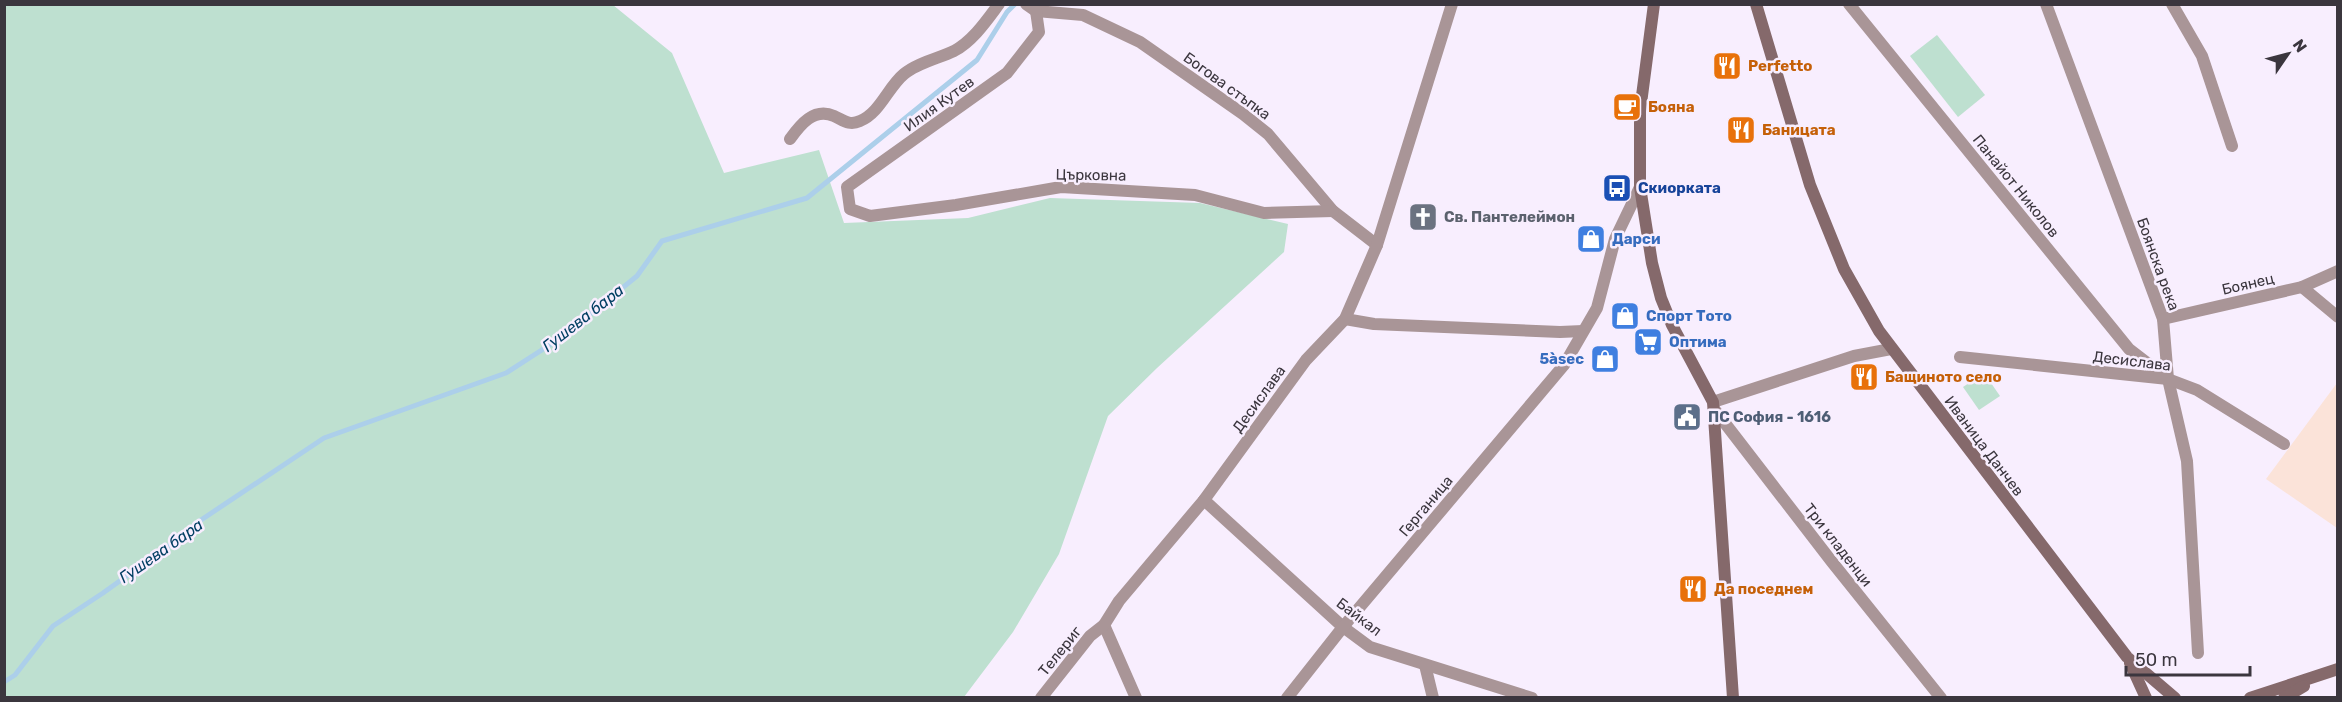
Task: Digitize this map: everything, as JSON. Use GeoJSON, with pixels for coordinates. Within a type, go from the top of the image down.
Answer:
{"type":"FeatureCollection","features":[{"type":"Feature","properties":{"kind":"main road"},"geometry":{"type":"LineString","coordinates":[[1654,4],[1640,111],[1640,187],[1652,263],[1661,298],[1671,326],[1713,406],[1733,698]]}},
{"type":"Feature","properties":{"kind":"main road","name":"Иваница Данчев"},"geometry":{"type":"LineString","coordinates":[[1756,4],[1810,185],[1844,269],[1879,332],[2127,657],[2175,698]]}},
{"type":"Feature","properties":{"kind":"main road","name":"Иваница Данчев"},"geometry":{"type":"LineString","coordinates":[[2127,657],[2146,698]]}},
{"type":"Feature","properties":{"kind":"main road"},"geometry":{"type":"LineString","coordinates":[[2250,698],[2337,669]]}},
{"type":"Feature","properties":{"kind":"main road"},"geometry":{"type":"LineString","coordinates":[[2284,698],[2320,676]]}},
{"type":"Feature","properties":{"kind":"street"},"geometry":{"type":"LineString","coordinates":[[790,140],[802,122],[816,114],[832,115],[846,123],[860,121],[874,111],[905,74],[957,49],[981,28],[999,4]]}},
{"type":"Feature","properties":{"kind":"street"},"geometry":{"type":"LineString","coordinates":[[1452,4],[1377,245],[1345,319],[1374,324],[1560,332],[1583,330]]}},
{"type":"Feature","properties":{"kind":"street","name":"Панайот Николов"},"geometry":{"type":"LineString","coordinates":[[1849,4],[2129,349],[2168,379]]}},
{"type":"Feature","properties":{"kind":"street"},"geometry":{"type":"LineString","coordinates":[[2172,4],[2202,56],[2232,146]]}},
{"type":"Feature","properties":{"kind":"street","name":"Боянска река"},"geometry":{"type":"LineString","coordinates":[[2048,5],[2163,319],[2168,379],[2187,461],[2198,653]]}},
{"type":"Feature","properties":{"kind":"street","name":"Богова стъпка"},"geometry":{"type":"LineString","coordinates":[[1031,8],[1085,10],[1140,42],[1268,134],[1333,211],[1377,245]]}},
{"type":"Feature","properties":{"kind":"street","name":"Илия Кутев"},"geometry":{"type":"LineString","coordinates":[[850,209],[847,188],[1007,73],[1039,32],[1031,8]]}},
{"type":"Feature","properties":{"kind":"street","name":"Църковна"},"geometry":{"type":"LineString","coordinates":[[850,209],[870,216],[956,206],[1061,187],[1195,195],[1264,213],[1333,211]]}},
{"type":"Feature","properties":{"kind":"street","name":"Герганица"},"geometry":{"type":"LineString","coordinates":[[1287,698],[1343,627],[1564,365],[1597,308],[1615,239],[1640,187]]}},
{"type":"Feature","properties":{"kind":"street","name":"Боянец"},"geometry":{"type":"LineString","coordinates":[[2163,319],[2302,287],[2337,271]]}},
{"type":"Feature","properties":{"kind":"street"},"geometry":{"type":"LineString","coordinates":[[2302,287],[2337,317]]}},
{"type":"Feature","properties":{"kind":"street","name":"Десислава"},"geometry":{"type":"LineString","coordinates":[[1104,625],[1119,601],[1204,500],[1306,360],[1345,319]]}},
{"type":"Feature","properties":{"kind":"street"},"geometry":{"type":"LineString","coordinates":[[1713,406],[1854,356],[1891,349]]}},
{"type":"Feature","properties":{"kind":"street","name":"Десислава"},"geometry":{"type":"LineString","coordinates":[[1960,357],[2168,379],[2197,390],[2284,444]]}},
{"type":"Feature","properties":{"kind":"street","name":"Три кладенци"},"geometry":{"type":"LineString","coordinates":[[1713,406],[1832,562],[1941,698]]}},
{"type":"Feature","properties":{"kind":"street","name":"Байкал"},"geometry":{"type":"LineString","coordinates":[[1204,500],[1343,627],[1370,647],[1532,698]]}},
{"type":"Feature","properties":{"kind":"street"},"geometry":{"type":"LineString","coordinates":[[1104,625],[1136,698]]}},
{"type":"Feature","properties":{"kind":"street","name":"Телериг"},"geometry":{"type":"LineString","coordinates":[[1041,698],[1090,636],[1104,625]]}},
{"type":"Feature","properties":{"kind":"street"},"geometry":{"type":"LineString","coordinates":[[1425,665],[1433,698]]}},
{"type":"Feature","properties":{"kind":"shaded area"},"geometry":{"type":"Polygon","coordinates":[[[2337,383],[2337,528],[2266,479],[2337,383]]]}},
{"type":"Feature","properties":{"kind":"green space"},"geometry":{"type":"Polygon","coordinates":[[[4,5],[613,5],[672,53],[724,173],[819,150],[844,223],[968,218],[1050,198],[1200,203],[1288,224],[1284,252],[1108,416],[1059,554],[1013,632],[964,697],[5,697],[4,5]]]}},
{"type":"Feature","properties":{"kind":"green space"},"geometry":{"type":"Polygon","coordinates":[[[1937,35],[1985,95],[1958,117],[1910,56],[1937,35]]]}},
{"type":"Feature","properties":{"kind":"green space"},"geometry":{"type":"Polygon","coordinates":[[[1984,373],[2000,396],[1979,410],[1963,387],[1984,373]]]}},
{"type":"Feature","properties":{"kind":"waterway","name":"Гушева бара"},"geometry":{"type":"LineString","coordinates":[[4,682],[15,675],[53,626],[103,593],[201,520],[324,438],[506,373],[562,337],[637,276],[662,241],[807,198],[977,60],[1007,12],[1015,4]]}},
{"type":"Feature","properties":{"kind":"place","name":"Perfetto"},"geometry":{"type":"Point","coordinates":[1727,66]}},
{"type":"Feature","properties":{"kind":"place","name":"Бояна"},"geometry":{"type":"Point","coordinates":[1627,107]}},
{"type":"Feature","properties":{"kind":"place","name":"Баницата"},"geometry":{"type":"Point","coordinates":[1741,130]}},
{"type":"Feature","properties":{"kind":"place","name":"Скиорката"},"geometry":{"type":"Point","coordinates":[1617,188]}},
{"type":"Feature","properties":{"kind":"place","name":"Св. Пантелеймон"},"geometry":{"type":"Point","coordinates":[1423,217]}},
{"type":"Feature","properties":{"kind":"place","name":"Дарси"},"geometry":{"type":"Point","coordinates":[1591,239]}},
{"type":"Feature","properties":{"kind":"place","name":"Спорт Тото"},"geometry":{"type":"Point","coordinates":[1625,316]}},
{"type":"Feature","properties":{"kind":"place","name":"Оптима"},"geometry":{"type":"Point","coordinates":[1648,342]}},
{"type":"Feature","properties":{"kind":"place","name":"5àsec"},"geometry":{"type":"Point","coordinates":[1605,359]}},
{"type":"Feature","properties":{"kind":"place","name":"Бащиното село"},"geometry":{"type":"Point","coordinates":[1864,377]}},
{"type":"Feature","properties":{"kind":"place","name":"ПС София - 1616"},"geometry":{"type":"Point","coordinates":[1687,417]}},
{"type":"Feature","properties":{"kind":"place","name":"Да поседнем"},"geometry":{"type":"Point","coordinates":[1693,589]}}]}
